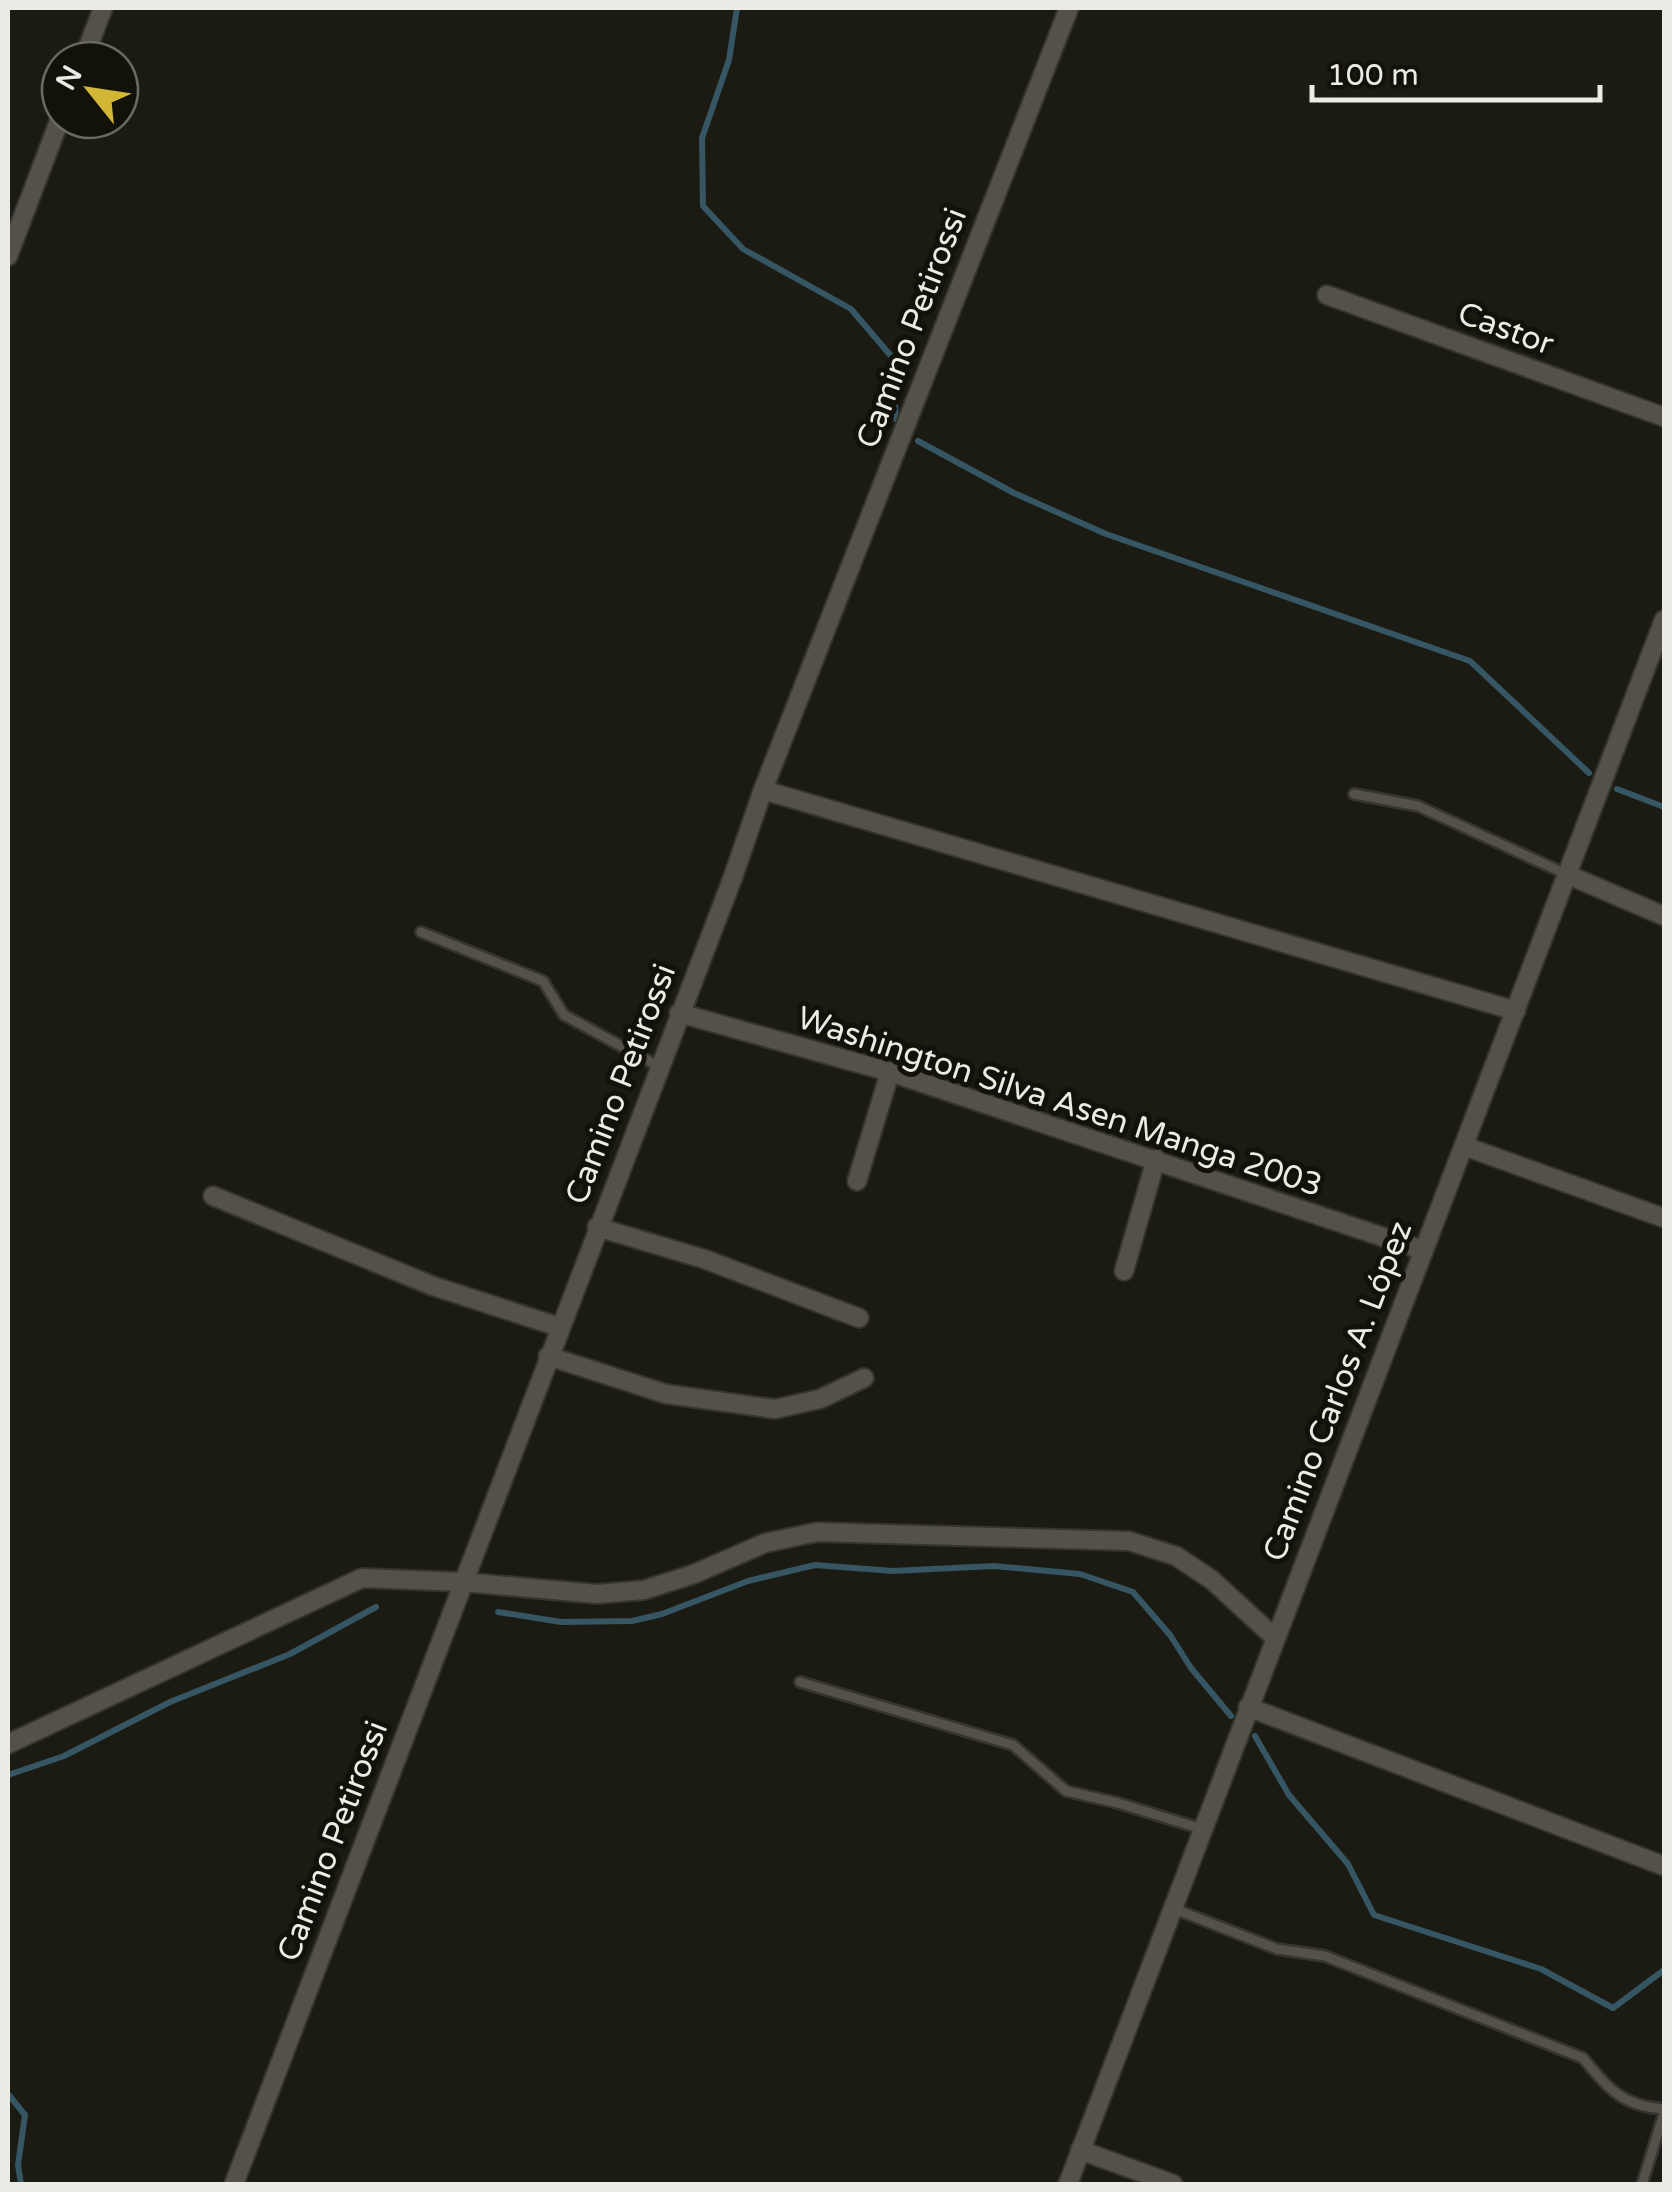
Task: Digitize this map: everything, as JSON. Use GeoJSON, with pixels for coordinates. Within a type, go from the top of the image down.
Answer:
{"type":"FeatureCollection","features":[{"type":"Feature","properties":{"kind":"street"},"geometry":{"type":"LineString","coordinates":[[91,40],[103,8]]}},
{"type":"Feature","properties":{"kind":"street","name":"Camino Petirossi"},"geometry":{"type":"LineString","coordinates":[[234,2184],[763,790],[1069,8]]}},
{"type":"Feature","properties":{"kind":"street"},"geometry":{"type":"LineString","coordinates":[[8,256],[52,140]]}},
{"type":"Feature","properties":{"kind":"street","name":"Castor"},"geometry":{"type":"LineString","coordinates":[[1328,295],[1664,418]]}},
{"type":"Feature","properties":{"kind":"street","name":"Camino Carlos A. López"},"geometry":{"type":"LineString","coordinates":[[1068,2184],[1664,620]]}},
{"type":"Feature","properties":{"kind":"street"},"geometry":{"type":"LineString","coordinates":[[763,790],[1516,1011]]}},
{"type":"Feature","properties":{"kind":"street"},"geometry":{"type":"LineString","coordinates":[[1566,874],[1664,916]]}},
{"type":"Feature","properties":{"kind":"street","name":"Washington Silva Asen Manga 2003"},"geometry":{"type":"LineString","coordinates":[[679,1013],[890,1072],[1422,1250]]}},
{"type":"Feature","properties":{"kind":"street"},"geometry":{"type":"LineString","coordinates":[[857,1181],[890,1072]]}},
{"type":"Feature","properties":{"kind":"street"},"geometry":{"type":"LineString","coordinates":[[1464,1146],[1664,1218]]}},
{"type":"Feature","properties":{"kind":"street"},"geometry":{"type":"LineString","coordinates":[[1124,1271],[1156,1159]]}},
{"type":"Feature","properties":{"kind":"street"},"geometry":{"type":"LineString","coordinates":[[213,1196],[433,1286],[559,1327]]}},
{"type":"Feature","properties":{"kind":"street"},"geometry":{"type":"LineString","coordinates":[[597,1227],[704,1259],[859,1318]]}},
{"type":"Feature","properties":{"kind":"street"},"geometry":{"type":"LineString","coordinates":[[548,1356],[666,1394],[775,1409],[820,1400],[864,1378]]}},
{"type":"Feature","properties":{"kind":"street"},"geometry":{"type":"LineString","coordinates":[[8,1744],[362,1578],[598,1594],[644,1590],[694,1574],[765,1543],[817,1532],[1130,1542],[1176,1556],[1212,1580],[1275,1638]]}},
{"type":"Feature","properties":{"kind":"street"},"geometry":{"type":"LineString","coordinates":[[1248,1707],[1664,1866]]}},
{"type":"Feature","properties":{"kind":"street"},"geometry":{"type":"LineString","coordinates":[[1080,2150],[1173,2184]]}},
{"type":"Feature","properties":{"kind":"lane"},"geometry":{"type":"LineString","coordinates":[[1354,794],[1418,806],[1566,874]]}},
{"type":"Feature","properties":{"kind":"lane"},"geometry":{"type":"LineString","coordinates":[[421,932],[543,981],[564,1014],[658,1066]]}},
{"type":"Feature","properties":{"kind":"lane"},"geometry":{"type":"LineString","coordinates":[[800,1682],[1013,1745],[1066,1791],[1202,1830]]}},
{"type":"Feature","properties":{"kind":"lane"},"geometry":{"type":"LineString","coordinates":[[1172,1908],[1277,1949],[1326,1956],[1583,2058],[1607,2086],[1638,2107],[1664,2111],[1642,2184]]}},
{"type":"Feature","properties":{"kind":"waterway"},"geometry":{"type":"LineString","coordinates":[[737,8],[729,60],[702,138],[703,206],[743,249],[851,309],[891,356],[896,419]]}},
{"type":"Feature","properties":{"kind":"waterway"},"geometry":{"type":"LineString","coordinates":[[918,441],[1014,493],[1106,534],[1470,661],[1589,773]]}},
{"type":"Feature","properties":{"kind":"waterway"},"geometry":{"type":"LineString","coordinates":[[1617,789],[1664,807]]}},
{"type":"Feature","properties":{"kind":"waterway"},"geometry":{"type":"LineString","coordinates":[[498,1612],[561,1622],[632,1621],[662,1614],[748,1581],[815,1565],[893,1571],[994,1566],[1080,1574],[1133,1592],[1231,1716]]}},
{"type":"Feature","properties":{"kind":"waterway"},"geometry":{"type":"LineString","coordinates":[[8,1775],[64,1756],[170,1702],[290,1654],[376,1607]]}},
{"type":"Feature","properties":{"kind":"waterway"},"geometry":{"type":"LineString","coordinates":[[1255,1736],[1289,1795],[1348,1864],[1374,1915],[1541,1969],[1613,2008],[1664,1970]]}},
{"type":"Feature","properties":{"kind":"waterway"},"geometry":{"type":"LineString","coordinates":[[8,2094],[25,2115],[18,2165],[21,2184]]}}]}
